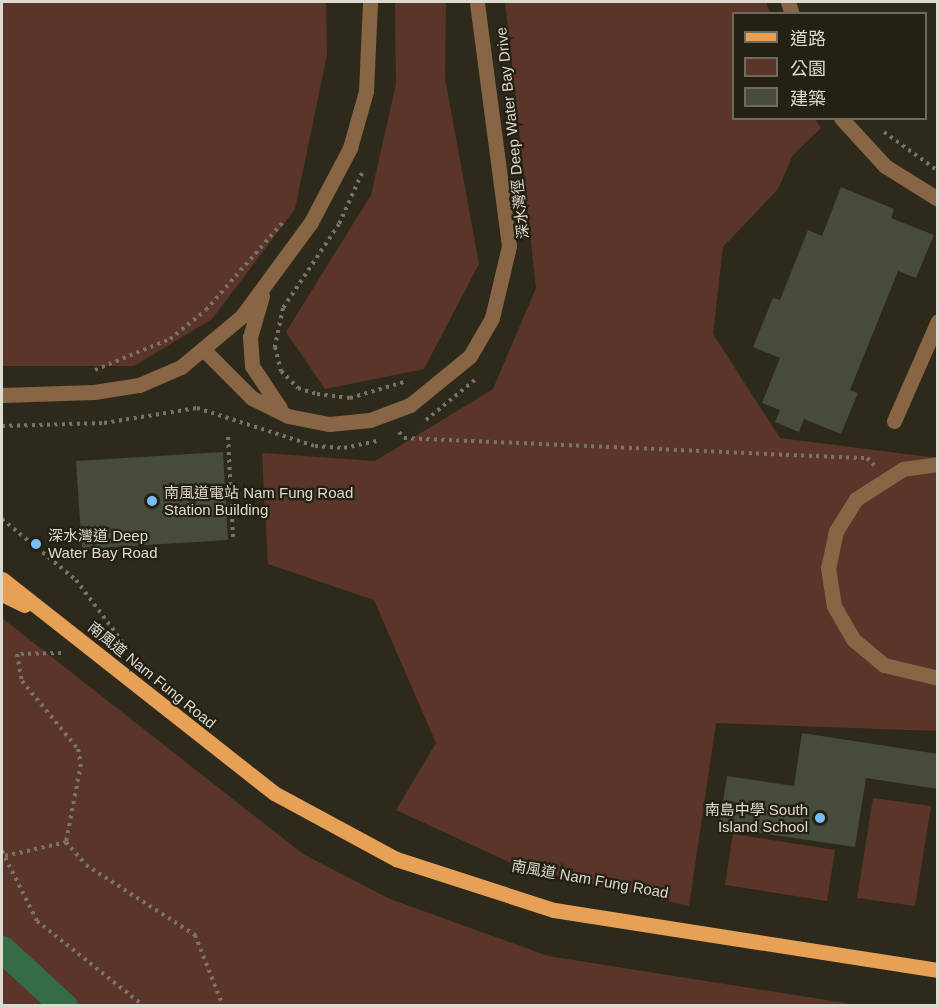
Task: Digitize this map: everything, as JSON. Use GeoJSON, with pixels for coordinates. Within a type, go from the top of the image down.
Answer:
{"type":"FeatureCollection","features":[{"type":"Feature","properties":{"kind":"main road","name":"南風道 Nam Fung Road"},"geometry":{"type":"LineString","coordinates":[[2,579],[274,793],[396,859],[554,910],[938,970]]}},
{"type":"Feature","properties":{"kind":"main road"},"geometry":{"type":"LineString","coordinates":[[2,594],[52,618]]}},
{"type":"Feature","properties":{"kind":"street"},"geometry":{"type":"LineString","coordinates":[[2,395],[131,386],[170,372],[204,351],[266,285],[311,222],[350,148],[366,91],[370,2]]}},
{"type":"Feature","properties":{"kind":"street","name":"深水灣徑 Deep Water Bay Drive"},"geometry":{"type":"LineString","coordinates":[[204,351],[252,398],[288,416],[350,423],[410,405],[457,370],[492,318],[505,273],[509,218],[477,2]]}},
{"type":"Feature","properties":{"kind":"street"},"geometry":{"type":"LineString","coordinates":[[843,120],[885,166],[938,199]]}},
{"type":"Feature","properties":{"kind":"street"},"geometry":{"type":"LineString","coordinates":[[266,285],[250,337],[252,366],[271,401],[288,416]]}},
{"type":"Feature","properties":{"kind":"street"},"geometry":{"type":"LineString","coordinates":[[894,421],[938,321]]}},
{"type":"Feature","properties":{"kind":"street"},"geometry":{"type":"LineString","coordinates":[[938,464],[886,476],[856,499],[836,531],[828,568],[834,606],[868,654],[902,672],[938,678]]}},
{"type":"Feature","properties":{"kind":"path"},"geometry":{"type":"LineString","coordinates":[[874,123],[938,171]]}},
{"type":"Feature","properties":{"kind":"path"},"geometry":{"type":"LineString","coordinates":[[82,373],[128,360],[170,339],[206,310],[292,212]]}},
{"type":"Feature","properties":{"kind":"path"},"geometry":{"type":"LineString","coordinates":[[283,308],[274,347],[281,371],[298,388],[350,398],[413,377]]}},
{"type":"Feature","properties":{"kind":"path"},"geometry":{"type":"LineString","coordinates":[[422,422],[465,392],[484,370]]}},
{"type":"Feature","properties":{"kind":"path"},"geometry":{"type":"LineString","coordinates":[[2,426],[104,423],[197,408],[315,446],[344,448],[383,439]]}},
{"type":"Feature","properties":{"kind":"path"},"geometry":{"type":"LineString","coordinates":[[391,436],[406,430]]}},
{"type":"Feature","properties":{"kind":"path"},"geometry":{"type":"LineString","coordinates":[[399,432],[404,438],[867,458],[886,476]]}},
{"type":"Feature","properties":{"kind":"path"},"geometry":{"type":"LineString","coordinates":[[228,437],[233,537]]}},
{"type":"Feature","properties":{"kind":"path","name":"南風道 Nam Fung Road"},"geometry":{"type":"LineString","coordinates":[[2,519],[70,574],[137,658]]}},
{"type":"Feature","properties":{"kind":"path"},"geometry":{"type":"LineString","coordinates":[[61,654],[17,654],[22,681],[78,749],[81,764],[66,842]]}},
{"type":"Feature","properties":{"kind":"path"},"geometry":{"type":"LineString","coordinates":[[5,856],[66,842]]}},
{"type":"Feature","properties":{"kind":"path"},"geometry":{"type":"LineString","coordinates":[[66,842],[86,865],[195,935],[223,1005]]}},
{"type":"Feature","properties":{"kind":"path"},"geometry":{"type":"LineString","coordinates":[[2,851],[37,921],[144,1005]]}},
{"type":"Feature","properties":{"kind":"green space"},"geometry":{"type":"Polygon","coordinates":[[[2,2],[326,2],[327,55],[295,209],[212,319],[134,366],[2,366],[2,2]]]}},
{"type":"Feature","properties":{"kind":"green space"},"geometry":{"type":"Polygon","coordinates":[[[395,2],[446,2],[445,78],[479,264],[424,369],[325,389],[286,332],[371,195],[396,84],[395,2]]]}},
{"type":"Feature","properties":{"kind":"green space"},"geometry":{"type":"Polygon","coordinates":[[[505,2],[766,2],[770,12],[732,12],[732,120],[816,120],[821,128],[793,155],[778,189],[723,247],[713,334],[780,438],[937,458],[937,731],[716,723],[689,906],[520,867],[396,810],[436,743],[374,600],[268,564],[262,453],[375,461],[493,389],[536,288],[505,2]]]}},
{"type":"Feature","properties":{"kind":"green space"},"geometry":{"type":"Polygon","coordinates":[[[2,618],[303,854],[390,899],[548,956],[858,1005],[2,1005],[2,618]]]}},
{"type":"Feature","properties":{"kind":"green space"},"geometry":{"type":"Polygon","coordinates":[[[873,798],[931,806],[915,906],[857,898],[873,798]]]}},
{"type":"Feature","properties":{"kind":"green space"},"geometry":{"type":"Polygon","coordinates":[[[733,834],[835,850],[827,901],[725,885],[733,834]]]}},
{"type":"Feature","properties":{"kind":"building"},"geometry":{"type":"Polygon","coordinates":[[[841,187],[894,209],[891,218],[934,235],[916,278],[898,271],[850,390],[858,393],[841,434],[804,419],[799,432],[775,422],[780,410],[762,403],[780,358],[753,347],[773,298],[780,300],[808,230],[822,236],[841,187]]]}},
{"type":"Feature","properties":{"kind":"building","name":"南風道電站 Nam Fung Road Station Building"},"geometry":{"type":"Polygon","coordinates":[[[223,452],[228,540],[82,549],[76,461],[223,452]]]}},
{"type":"Feature","properties":{"kind":"building"},"geometry":{"type":"Polygon","coordinates":[[[802,733],[938,754],[938,789],[866,778],[855,847],[719,827],[727,776],[794,786],[802,733]]]}},
{"type":"Feature","properties":{"kind":"waterway"},"geometry":{"type":"LineString","coordinates":[[2,949],[64,1006]]}},
{"type":"Feature","properties":{"kind":"place","name":"南風道電站 Nam Fung Road Station Building"},"geometry":{"type":"Point","coordinates":[152,501]}},
{"type":"Feature","properties":{"kind":"place","name":"深水灣道 Deep Water Bay Road"},"geometry":{"type":"Point","coordinates":[36,544]}},
{"type":"Feature","properties":{"kind":"place","name":"南島中學 South Island School"},"geometry":{"type":"Point","coordinates":[820,818]}}]}
